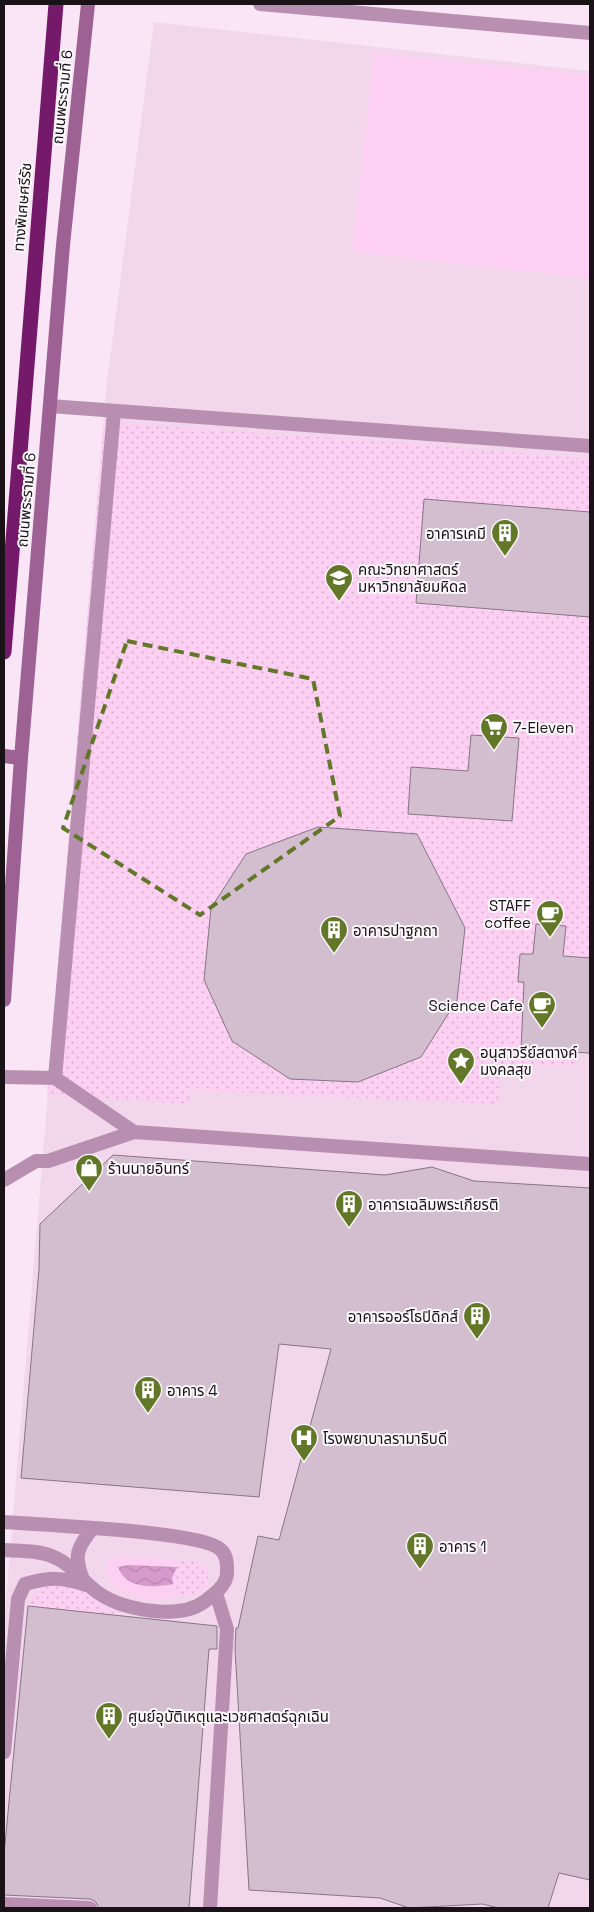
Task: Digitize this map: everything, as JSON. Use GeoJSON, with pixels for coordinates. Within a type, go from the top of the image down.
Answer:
{"type":"FeatureCollection","features":[{"type":"Feature","properties":{"kind":"highway","name":"ทางพิเศษศรีรัช"},"geometry":{"type":"LineString","coordinates":[[4,652],[56,4]]}},
{"type":"Feature","properties":{"kind":"main road","name":"ถนนพระรามที่ 6"},"geometry":{"type":"LineString","coordinates":[[4,1000],[21,758],[63,245],[88,4]]}},
{"type":"Feature","properties":{"kind":"main road"},"geometry":{"type":"LineString","coordinates":[[4,756],[21,758]]}},
{"type":"Feature","properties":{"kind":"lane"},"geometry":{"type":"LineString","coordinates":[[260,4],[590,33]]}},
{"type":"Feature","properties":{"kind":"lane"},"geometry":{"type":"LineString","coordinates":[[50,406],[114,412],[346,426],[590,446]]}},
{"type":"Feature","properties":{"kind":"lane"},"geometry":{"type":"LineString","coordinates":[[55,1078],[114,412]]}},
{"type":"Feature","properties":{"kind":"lane"},"geometry":{"type":"LineString","coordinates":[[4,1077],[55,1078],[134,1132]]}},
{"type":"Feature","properties":{"kind":"lane"},"geometry":{"type":"LineString","coordinates":[[4,1180],[36,1161],[48,1160],[134,1132],[590,1164]]}},
{"type":"Feature","properties":{"kind":"lane"},"geometry":{"type":"LineString","coordinates":[[4,1522],[178,1536],[208,1542],[221,1550],[228,1562],[226,1579],[216,1593],[194,1610],[163,1611],[130,1608],[99,1594],[57,1558],[34,1551],[4,1550]]}},
{"type":"Feature","properties":{"kind":"lane"},"geometry":{"type":"LineString","coordinates":[[87,1582],[76,1560],[80,1544],[92,1529]]}},
{"type":"Feature","properties":{"kind":"lane"},"geometry":{"type":"LineString","coordinates":[[4,1752],[18,1599],[26,1584],[48,1578],[65,1578],[87,1582]]}},
{"type":"Feature","properties":{"kind":"lane"},"geometry":{"type":"LineString","coordinates":[[210,1908],[227,1628],[216,1593]]}},
{"type":"Feature","properties":{"kind":"lane"},"geometry":{"type":"LineString","coordinates":[[4,1904],[90,1908]]}},
{"type":"Feature","properties":{"kind":"highlighted area"},"geometry":{"type":"Polygon","coordinates":[[[127,641],[313,679],[340,816],[200,915],[63,828],[127,641]]]}},
{"type":"Feature","properties":{"kind":"shaded area","name":"คณะวิทยาศาสตร์ มหาวิทยาลัยมหิดล"},"geometry":{"type":"Polygon","coordinates":[[[154,22],[590,71],[590,1908],[4,1908],[4,1625],[106,390],[154,22]]]}},
{"type":"Feature","properties":{"kind":"shaded area"},"geometry":{"type":"Polygon","coordinates":[[[374,53],[590,75],[590,278],[352,252],[374,53]]]}},
{"type":"Feature","properties":{"kind":"shaded area"},"geometry":{"type":"Polygon","coordinates":[[[104,422],[415,444],[590,459],[590,958],[576,957],[574,1066],[500,1064],[498,1104],[190,1090],[189,1104],[47,1094],[104,422]]]}},
{"type":"Feature","properties":{"kind":"shaded area"},"geometry":{"type":"Polygon","coordinates":[[[123,1556],[196,1562],[207,1572],[207,1583],[198,1594],[149,1600],[119,1591],[111,1582],[106,1568],[111,1558],[123,1556]],[[128,1565],[172,1578],[176,1567],[128,1565]]]}},
{"type":"Feature","properties":{"kind":"shaded area"},"geometry":{"type":"Polygon","coordinates":[[[190,1560],[202,1566],[208,1578],[202,1590],[190,1596],[178,1590],[172,1578],[178,1566],[190,1560]]]}},
{"type":"Feature","properties":{"kind":"shaded area"},"geometry":{"type":"Polygon","coordinates":[[[59,1584],[78,1590],[118,1615],[28,1606],[40,1590],[59,1584]]]}},
{"type":"Feature","properties":{"kind":"water"},"geometry":{"type":"Polygon","coordinates":[[[128,1565],[177,1567],[172,1578],[173,1584],[149,1586],[127,1580],[118,1567],[128,1565]]]}},
{"type":"Feature","properties":{"kind":"building","name":"อาคารเคมี"},"geometry":{"type":"Polygon","coordinates":[[[424,499],[590,512],[590,617],[416,603],[424,499]]]}},
{"type":"Feature","properties":{"kind":"building"},"geometry":{"type":"Polygon","coordinates":[[[471,735],[519,738],[512,821],[408,814],[411,767],[468,771],[471,735]]]}},
{"type":"Feature","properties":{"kind":"building","name":"อาคารปาฐกถา"},"geometry":{"type":"Polygon","coordinates":[[[318,827],[417,834],[465,928],[457,1000],[421,1057],[358,1082],[290,1079],[232,1041],[204,980],[211,908],[246,854],[318,827]]]}},
{"type":"Feature","properties":{"kind":"building"},"geometry":{"type":"Polygon","coordinates":[[[536,924],[566,926],[563,956],[590,958],[590,1053],[521,1050],[524,982],[518,982],[520,954],[533,954],[536,924]]]}},
{"type":"Feature","properties":{"kind":"building","name":"โรงพยาบาลรามาธิบดี"},"geometry":{"type":"Polygon","coordinates":[[[113,1155],[385,1175],[432,1167],[474,1181],[590,1188],[590,1880],[559,1873],[548,1908],[499,1908],[482,1904],[409,1908],[380,1898],[249,1890],[235,1649],[236,1628],[238,1628],[258,1536],[279,1540],[331,1349],[279,1344],[259,1497],[21,1478],[39,1269],[40,1224],[113,1155]]]}},
{"type":"Feature","properties":{"kind":"building","name":"ศูนย์อุบัติเหตุและเวชศาสตร์ฉุกเฉิน"},"geometry":{"type":"Polygon","coordinates":[[[28,1606],[217,1626],[217,1649],[209,1649],[189,1908],[99,1908],[95,1901],[90,1899],[4,1895],[4,1854],[28,1606]]]}},
{"type":"Feature","properties":{"kind":"place","name":"อาคารเคมี"},"geometry":{"type":"Point","coordinates":[505,557]}},
{"type":"Feature","properties":{"kind":"place","name":"คณะวิทยาศาสตร์ มหาวิทยาลัยมหิดล"},"geometry":{"type":"Point","coordinates":[339,602]}},
{"type":"Feature","properties":{"kind":"place","name":"7-Eleven"},"geometry":{"type":"Point","coordinates":[494,751]}},
{"type":"Feature","properties":{"kind":"place","name":"STAFF coffee"},"geometry":{"type":"Point","coordinates":[550,938]}},
{"type":"Feature","properties":{"kind":"place","name":"อาคารปาฐกถา"},"geometry":{"type":"Point","coordinates":[334,954]}},
{"type":"Feature","properties":{"kind":"place","name":"Science Cafe"},"geometry":{"type":"Point","coordinates":[542,1029]}},
{"type":"Feature","properties":{"kind":"place","name":"อนุสาวรีย์สตางค์ มงคลสุข"},"geometry":{"type":"Point","coordinates":[461,1085]}},
{"type":"Feature","properties":{"kind":"place","name":"ร้านนายอินทร์"},"geometry":{"type":"Point","coordinates":[89,1192]}},
{"type":"Feature","properties":{"kind":"place","name":"อาคารเฉลิมพระเกียรติ"},"geometry":{"type":"Point","coordinates":[349,1228]}},
{"type":"Feature","properties":{"kind":"place","name":"อาคารออร์โธปิดิกส์"},"geometry":{"type":"Point","coordinates":[477,1340]}},
{"type":"Feature","properties":{"kind":"place","name":"อาคาร 4"},"geometry":{"type":"Point","coordinates":[148,1414]}},
{"type":"Feature","properties":{"kind":"place","name":"โรงพยาบาลรามาธิบดี"},"geometry":{"type":"Point","coordinates":[304,1462]}},
{"type":"Feature","properties":{"kind":"place","name":"อาคาร 1"},"geometry":{"type":"Point","coordinates":[420,1570]}},
{"type":"Feature","properties":{"kind":"place","name":"ศูนย์อุบัติเหตุและเวชศาสตร์ฉุกเฉิน"},"geometry":{"type":"Point","coordinates":[109,1740]}}]}
